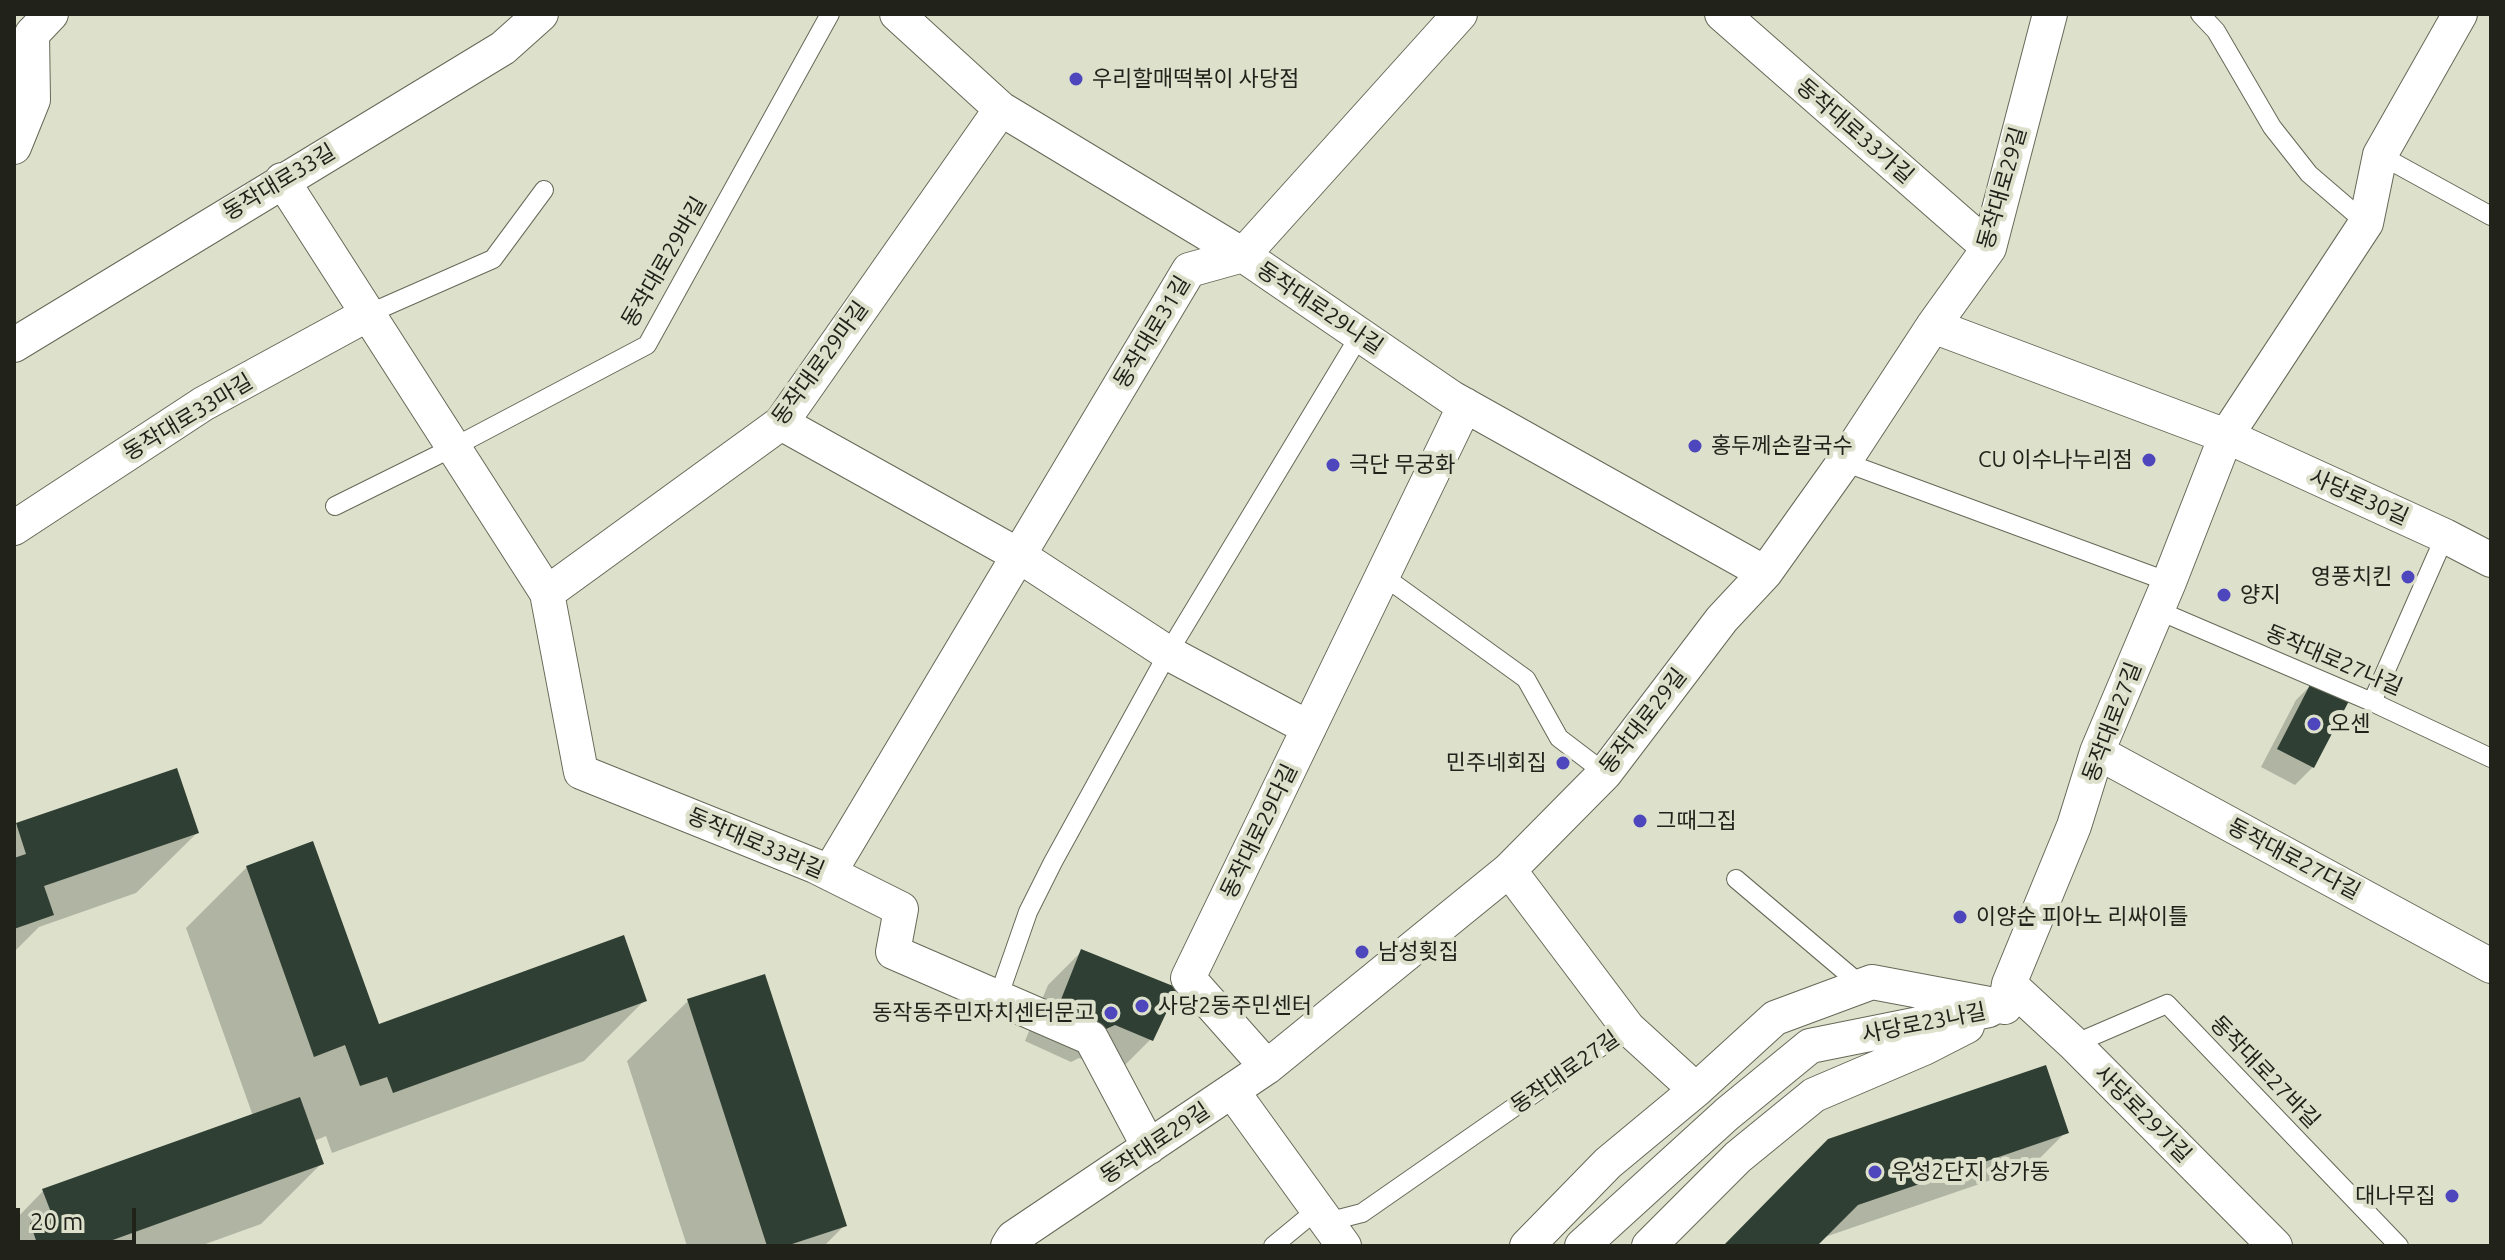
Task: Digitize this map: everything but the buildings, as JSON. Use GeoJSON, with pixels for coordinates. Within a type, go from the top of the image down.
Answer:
{"type":"FeatureCollection","features":[{"type":"Feature","properties":{"kind":"street"},"geometry":{"type":"LineString","coordinates":[[14,147],[33,100],[32,34],[51,14]]}},
{"type":"Feature","properties":{"kind":"street","name":"동작대로33길"},"geometry":{"type":"LineString","coordinates":[[14,345],[503,48],[541,14]]}},
{"type":"Feature","properties":{"kind":"street","name":"동작대로29나길"},"geometry":{"type":"LineString","coordinates":[[897,14],[1001,109],[1243,255],[1465,405],[1765,573]]}},
{"type":"Feature","properties":{"kind":"street"},"geometry":{"type":"LineString","coordinates":[[1243,255],[1460,14]]}},
{"type":"Feature","properties":{"kind":"street","name":"동작대로33가길"},"geometry":{"type":"LineString","coordinates":[[1722,14],[1989,248]]}},
{"type":"Feature","properties":{"kind":"street","name":"동작대로29길"},"geometry":{"type":"LineString","coordinates":[[1008,1246],[1013,1238],[1267,1067],[1509,870],[1605,773],[1722,619],[1765,573],[1989,248],[2050,14]]}},
{"type":"Feature","properties":{"kind":"street","name":"동작대로27길"},"geometry":{"type":"LineString","coordinates":[[2007,996],[2074,826],[2097,752],[2226,436],[2366,223],[2380,155],[2460,14]]}},
{"type":"Feature","properties":{"kind":"street","name":"동작대로29마길"},"geometry":{"type":"LineString","coordinates":[[547,593],[781,423],[1001,109]]}},
{"type":"Feature","properties":{"kind":"street","name":"동작대로33라길"},"geometry":{"type":"LineString","coordinates":[[282,180],[547,593],[581,772],[829,873],[901,909],[893,952],[1091,1038],[1149,1147]]}},
{"type":"Feature","properties":{"kind":"street","name":"동작대로31길"},"geometry":{"type":"LineString","coordinates":[[829,873],[1189,270],[1243,255]]}},
{"type":"Feature","properties":{"kind":"street","name":"동작대로33마길"},"geometry":{"type":"LineString","coordinates":[[14,528],[203,404],[368,314]]}},
{"type":"Feature","properties":{"kind":"street"},"geometry":{"type":"LineString","coordinates":[[1933,326],[2226,436]]}},
{"type":"Feature","properties":{"kind":"street","name":"동작대로29다길"},"geometry":{"type":"LineString","coordinates":[[1267,1067],[1188,978],[1465,405]]}},
{"type":"Feature","properties":{"kind":"street"},"geometry":{"type":"LineString","coordinates":[[781,423],[1018,555],[1168,653],[1309,728]]}},
{"type":"Feature","properties":{"kind":"street","name":"사당로30길"},"geometry":{"type":"LineString","coordinates":[[2226,436],[2491,560]]}},
{"type":"Feature","properties":{"kind":"street","name":"동작대로27다길"},"geometry":{"type":"LineString","coordinates":[[2097,752],[2491,966]]}},
{"type":"Feature","properties":{"kind":"street"},"geometry":{"type":"LineString","coordinates":[[1509,870],[1628,1028]]}},
{"type":"Feature","properties":{"kind":"street"},"geometry":{"type":"LineString","coordinates":[[1527,1246],[1608,1163],[1696,1090],[1775,1018],[1872,982],[2007,996]]}},
{"type":"Feature","properties":{"kind":"street","name":"사당로29가길"},"geometry":{"type":"LineString","coordinates":[[2007,996],[2074,1044],[2269,1243]]}},
{"type":"Feature","properties":{"kind":"street","name":"사당로23나길"},"geometry":{"type":"LineString","coordinates":[[1582,1246],[1727,1114],[1810,1046],[2007,996]]}},
{"type":"Feature","properties":{"kind":"street","name":"사당로23나길"},"geometry":{"type":"LineString","coordinates":[[1649,1246],[1738,1157],[1814,1095],[1924,1048],[2007,996]]}},
{"type":"Feature","properties":{"kind":"street","name":"동작대로27길"},"geometry":{"type":"LineString","coordinates":[[1628,1028],[1696,1090]]}},
{"type":"Feature","properties":{"kind":"street"},"geometry":{"type":"LineString","coordinates":[[1232,1091],[1336,1234]]}},
{"type":"Feature","properties":{"kind":"lane","name":"동작대로29바길"},"geometry":{"type":"LineString","coordinates":[[454,447],[647,345],[830,14]]}},
{"type":"Feature","properties":{"kind":"lane"},"geometry":{"type":"LineString","coordinates":[[2200,14],[2216,31],[2272,127],[2309,174],[2366,223]]}},
{"type":"Feature","properties":{"kind":"lane"},"geometry":{"type":"LineString","coordinates":[[2380,155],[2491,216]]}},
{"type":"Feature","properties":{"kind":"lane"},"geometry":{"type":"LineString","coordinates":[[368,314],[493,259],[544,190]]}},
{"type":"Feature","properties":{"kind":"lane"},"geometry":{"type":"LineString","coordinates":[[998,998],[1028,912],[1168,653],[1360,335]]}},
{"type":"Feature","properties":{"kind":"lane"},"geometry":{"type":"LineString","coordinates":[[335,506],[454,447]]}},
{"type":"Feature","properties":{"kind":"lane"},"geometry":{"type":"LineString","coordinates":[[1844,462],[2163,596]]}},
{"type":"Feature","properties":{"kind":"lane"},"geometry":{"type":"LineString","coordinates":[[2372,702],[2445,536]]}},
{"type":"Feature","properties":{"kind":"lane"},"geometry":{"type":"LineString","coordinates":[[1382,575],[1526,679],[1559,738],[1605,773]]}},
{"type":"Feature","properties":{"kind":"lane","name":"동작대로27나길"},"geometry":{"type":"LineString","coordinates":[[2163,596],[2372,702],[2491,758]]}},
{"type":"Feature","properties":{"kind":"lane"},"geometry":{"type":"LineString","coordinates":[[1736,879],[1854,979],[1872,982]]}},
{"type":"Feature","properties":{"kind":"lane","name":"동작대로27바길"},"geometry":{"type":"LineString","coordinates":[[2074,1044],[2167,1004],[2399,1246]]}},
{"type":"Feature","properties":{"kind":"lane","name":"동작대로27길"},"geometry":{"type":"LineString","coordinates":[[1273,1246],[1307,1218],[1336,1234],[1628,1028]]}},
{"type":"Feature","properties":{"kind":"place","name":"우리할매떡볶이 사당점"},"geometry":{"type":"Point","coordinates":[1076,79]}},
{"type":"Feature","properties":{"kind":"place","name":"홍두께손칼국수"},"geometry":{"type":"Point","coordinates":[1695,446]}},
{"type":"Feature","properties":{"kind":"place","name":"CU 이수나누리점"},"geometry":{"type":"Point","coordinates":[2149,460]}},
{"type":"Feature","properties":{"kind":"place","name":"극단 무궁화"},"geometry":{"type":"Point","coordinates":[1333,465]}},
{"type":"Feature","properties":{"kind":"place","name":"영풍치킨"},"geometry":{"type":"Point","coordinates":[2408,577]}},
{"type":"Feature","properties":{"kind":"place","name":"양지"},"geometry":{"type":"Point","coordinates":[2224,595]}},
{"type":"Feature","properties":{"kind":"place","name":"오센"},"geometry":{"type":"Point","coordinates":[2314,724]}},
{"type":"Feature","properties":{"kind":"place","name":"민주네회집"},"geometry":{"type":"Point","coordinates":[1563,763]}},
{"type":"Feature","properties":{"kind":"place","name":"그때그집"},"geometry":{"type":"Point","coordinates":[1640,821]}},
{"type":"Feature","properties":{"kind":"place","name":"이양순 피아노 리싸이틀"},"geometry":{"type":"Point","coordinates":[1960,917]}},
{"type":"Feature","properties":{"kind":"place","name":"남성횟집"},"geometry":{"type":"Point","coordinates":[1362,952]}},
{"type":"Feature","properties":{"kind":"place","name":"사당2동주민센터"},"geometry":{"type":"Point","coordinates":[1142,1006]}},
{"type":"Feature","properties":{"kind":"place","name":"동작동주민자치센터문고"},"geometry":{"type":"Point","coordinates":[1111,1013]}},
{"type":"Feature","properties":{"kind":"place","name":"우성2단지 상가동"},"geometry":{"type":"Point","coordinates":[1875,1172]}},
{"type":"Feature","properties":{"kind":"place","name":"대나무집"},"geometry":{"type":"Point","coordinates":[2452,1196]}}]}
